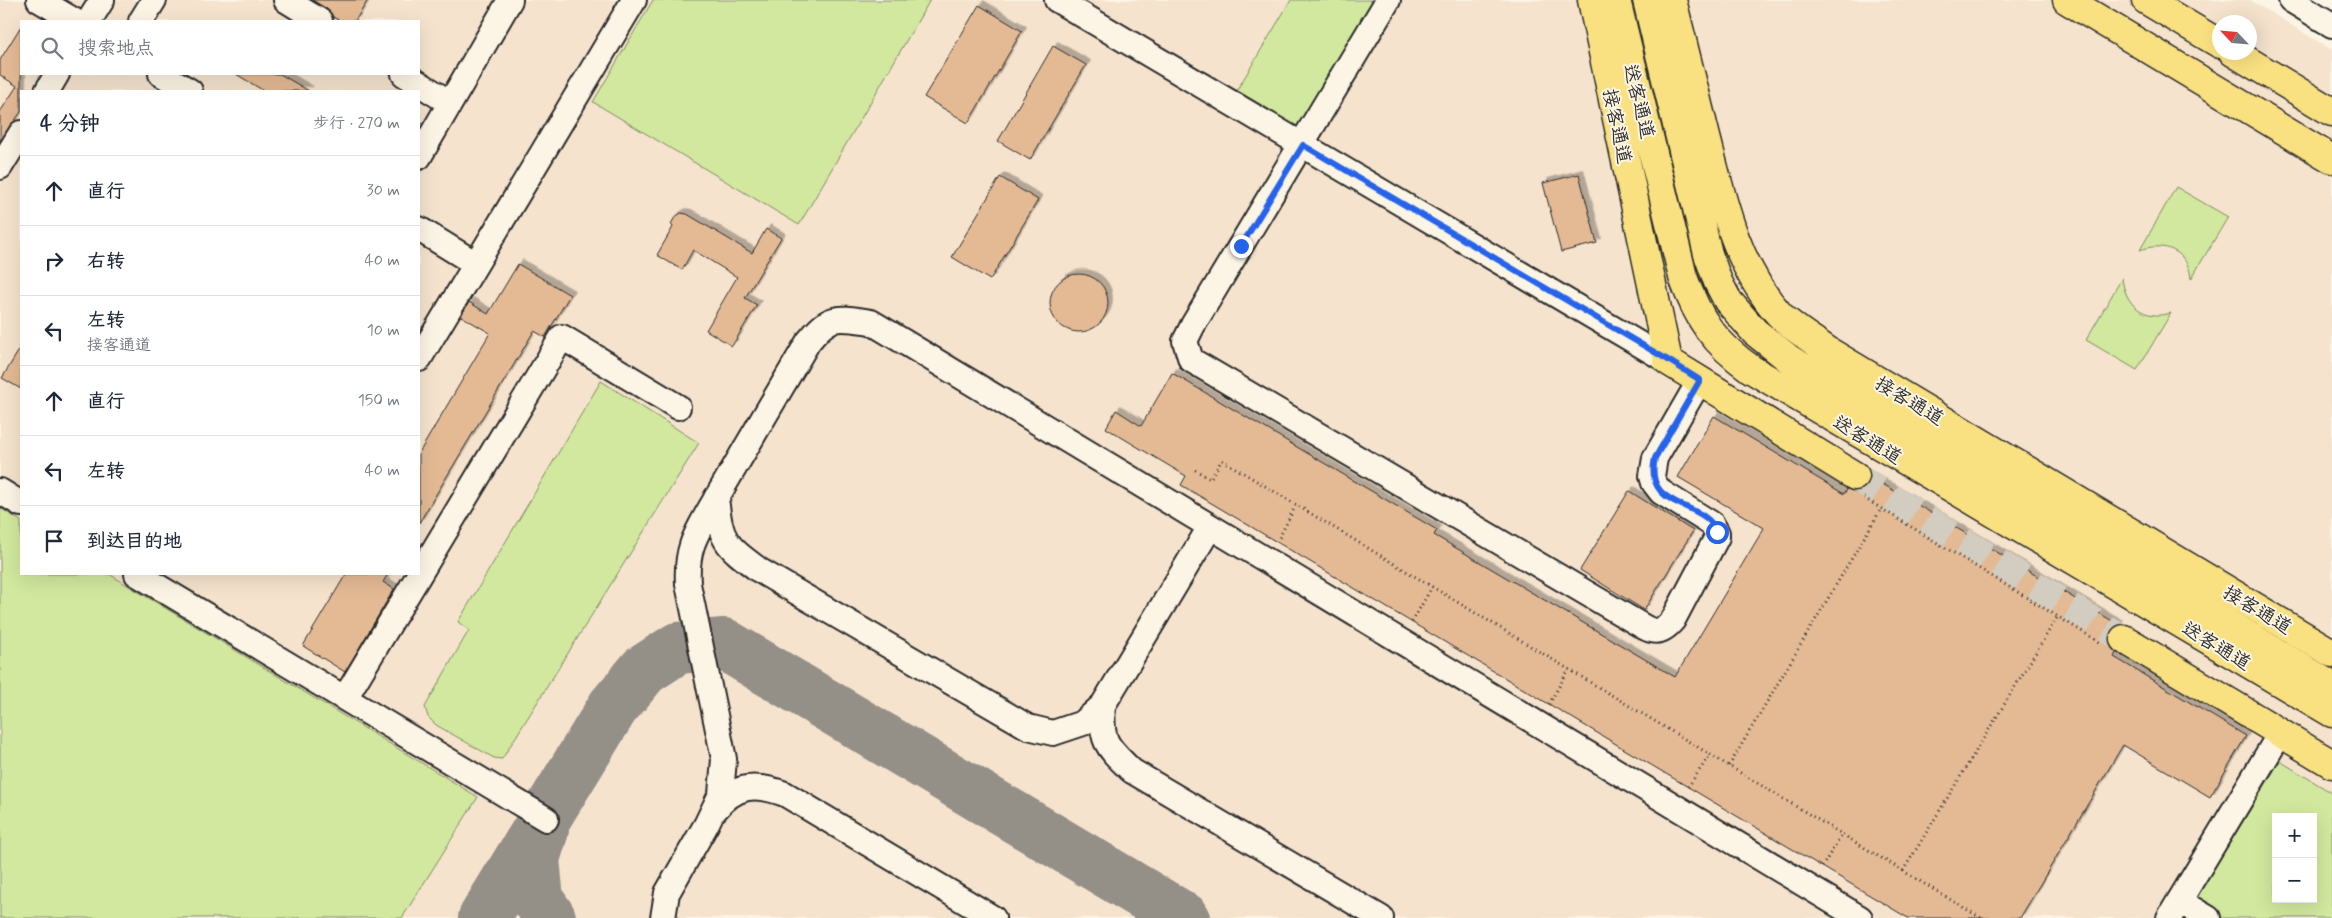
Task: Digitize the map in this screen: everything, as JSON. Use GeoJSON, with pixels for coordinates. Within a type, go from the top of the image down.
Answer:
{"type":"FeatureCollection","features":[{"type":"Feature","properties":{"kind":"main road","name":"接客通道"},"geometry":{"type":"LineString","coordinates":[[1592,0],[1668,360]]}},
{"type":"Feature","properties":{"kind":"main road","name":"送客通道"},"geometry":{"type":"LineString","coordinates":[[1616,0],[1633,77],[1683,277],[1696,311],[1712,336],[1722,346],[1760,374],[2332,713]]}},
{"type":"Feature","properties":{"kind":"main road","name":"送客通道"},"geometry":{"type":"LineString","coordinates":[[1647,0],[1708,254],[1718,282],[1728,301],[1756,332],[1789,359],[2332,686]]}},
{"type":"Feature","properties":{"kind":"main road","name":"接客通道"},"geometry":{"type":"LineString","coordinates":[[1672,0],[1720,192],[1733,233],[1747,266],[1760,288],[1781,316],[1828,351],[2332,653]]}},
{"type":"Feature","properties":{"kind":"main road"},"geometry":{"type":"LineString","coordinates":[[2067,0],[2332,159]]}},
{"type":"Feature","properties":{"kind":"main road"},"geometry":{"type":"LineString","coordinates":[[2146,0],[2212,39]]}},
{"type":"Feature","properties":{"kind":"main road"},"geometry":{"type":"LineString","coordinates":[[2246,60],[2332,112]]}},
{"type":"Feature","properties":{"kind":"main road"},"geometry":{"type":"LineString","coordinates":[[1668,360],[1856,485]]}},
{"type":"Feature","properties":{"kind":"main road"},"geometry":{"type":"LineString","coordinates":[[2116,643],[2280,732],[2332,764]]}},
{"type":"Feature","properties":{"kind":"street"},"geometry":{"type":"LineString","coordinates":[[39,0],[72,20]]}},
{"type":"Feature","properties":{"kind":"street"},"geometry":{"type":"LineString","coordinates":[[90,20],[102,0]]}},
{"type":"Feature","properties":{"kind":"street"},"geometry":{"type":"LineString","coordinates":[[142,20],[154,0]]}},
{"type":"Feature","properties":{"kind":"street"},"geometry":{"type":"LineString","coordinates":[[286,0],[318,20]]}},
{"type":"Feature","properties":{"kind":"street"},"geometry":{"type":"LineString","coordinates":[[420,155],[510,0]]}},
{"type":"Feature","properties":{"kind":"street"},"geometry":{"type":"LineString","coordinates":[[420,357],[634,0]]}},
{"type":"Feature","properties":{"kind":"street"},"geometry":{"type":"LineString","coordinates":[[1057,0],[1668,360]]}},
{"type":"Feature","properties":{"kind":"street"},"geometry":{"type":"LineString","coordinates":[[1388,0],[1303,145],[1193,325],[1185,341],[1191,360],[1215,376],[1654,631],[1665,628],[1672,620],[1717,538],[1717,532],[1712,524],[1661,492],[1654,483],[1652,476],[1655,458],[1700,380]]}},
{"type":"Feature","properties":{"kind":"street"},"geometry":{"type":"LineString","coordinates":[[2291,0],[2332,25]]}},
{"type":"Feature","properties":{"kind":"street"},"geometry":{"type":"LineString","coordinates":[[48,90],[56,75]]}},
{"type":"Feature","properties":{"kind":"street"},"geometry":{"type":"LineString","coordinates":[[163,75],[188,90]]}},
{"type":"Feature","properties":{"kind":"street"},"geometry":{"type":"LineString","coordinates":[[406,75],[450,103]]}},
{"type":"Feature","properties":{"kind":"street"},"geometry":{"type":"LineString","coordinates":[[0,167],[20,135]]}},
{"type":"Feature","properties":{"kind":"street"},"geometry":{"type":"LineString","coordinates":[[420,230],[476,264]]}},
{"type":"Feature","properties":{"kind":"street"},"geometry":{"type":"LineString","coordinates":[[663,918],[667,893],[721,794],[724,759],[688,584],[686,562],[696,533],[808,342],[822,325],[841,318],[871,322],[1860,918]]}},
{"type":"Feature","properties":{"kind":"street"},"geometry":{"type":"LineString","coordinates":[[420,573],[562,337],[678,407]]}},
{"type":"Feature","properties":{"kind":"street"},"geometry":{"type":"LineString","coordinates":[[0,491],[20,503]]}},
{"type":"Feature","properties":{"kind":"street"},"geometry":{"type":"LineString","coordinates":[[716,498],[720,528],[731,550],[759,570],[1028,727],[1054,733],[1083,723],[1103,705],[1210,527]]}},
{"type":"Feature","properties":{"kind":"street"},"geometry":{"type":"LineString","coordinates":[[140,575],[546,819]]}},
{"type":"Feature","properties":{"kind":"street"},"geometry":{"type":"LineString","coordinates":[[345,698],[419,575]]}},
{"type":"Feature","properties":{"kind":"street"},"geometry":{"type":"LineString","coordinates":[[1103,705],[1101,724],[1108,748],[1132,771],[1381,918]]}},
{"type":"Feature","properties":{"kind":"street"},"geometry":{"type":"LineString","coordinates":[[2208,918],[2174,909],[2280,732]]}},
{"type":"Feature","properties":{"kind":"street"},"geometry":{"type":"LineString","coordinates":[[711,815],[726,796],[742,788],[767,788],[785,794],[993,918]]}},
{"type":"Feature","properties":{"kind":"path"},"geometry":{"type":"LineString","coordinates":[[1195,470],[1210,479],[1222,460],[1981,918]]}},
{"type":"Feature","properties":{"kind":"path"},"geometry":{"type":"LineString","coordinates":[[1856,485],[1881,509],[2058,616],[2116,643]]}},
{"type":"Feature","properties":{"kind":"path"},"geometry":{"type":"LineString","coordinates":[[1277,542],[1296,505]]}},
{"type":"Feature","properties":{"kind":"path"},"geometry":{"type":"LineString","coordinates":[[1729,766],[1881,509]]}},
{"type":"Feature","properties":{"kind":"path"},"geometry":{"type":"LineString","coordinates":[[1412,622],[1432,587]]}},
{"type":"Feature","properties":{"kind":"path"},"geometry":{"type":"LineString","coordinates":[[1903,871],[2058,616]]}},
{"type":"Feature","properties":{"kind":"path"},"geometry":{"type":"LineString","coordinates":[[1549,704],[1568,669]]}},
{"type":"Feature","properties":{"kind":"path"},"geometry":{"type":"LineString","coordinates":[[1688,787],[1710,754]]}},
{"type":"Feature","properties":{"kind":"path"},"geometry":{"type":"LineString","coordinates":[[1822,867],[1842,834]]}},
{"type":"Feature","properties":{"kind":"shaded area"},"geometry":{"type":"Polygon","coordinates":[[[0,0],[2250,0],[2332,50],[2332,918],[0,918],[0,0]]]}},
{"type":"Feature","properties":{"kind":"green space"},"geometry":{"type":"Polygon","coordinates":[[[653,0],[930,0],[799,225],[593,102],[653,0]]]}},
{"type":"Feature","properties":{"kind":"green space"},"geometry":{"type":"Polygon","coordinates":[[[1291,0],[1375,0],[1297,131],[1234,95],[1291,0]]]}},
{"type":"Feature","properties":{"kind":"green space"},"geometry":{"type":"Polygon","coordinates":[[[2176,187],[2228,217],[2191,279],[2186,261],[2174,251],[2158,247],[2140,250],[2176,187]]]}},
{"type":"Feature","properties":{"kind":"green space"},"geometry":{"type":"Polygon","coordinates":[[[2122,278],[2127,296],[2138,309],[2152,315],[2171,313],[2137,370],[2086,340],[2122,278]]]}},
{"type":"Feature","properties":{"kind":"green space"},"geometry":{"type":"Polygon","coordinates":[[[601,381],[699,443],[502,759],[494,758],[436,725],[428,717],[425,707],[469,630],[458,622],[601,381]]]}},
{"type":"Feature","properties":{"kind":"green space"},"geometry":{"type":"Polygon","coordinates":[[[0,508],[20,520],[20,575],[111,575],[478,797],[402,918],[0,918],[0,508]]]}},
{"type":"Feature","properties":{"kind":"green space"},"geometry":{"type":"Polygon","coordinates":[[[2280,761],[2332,793],[2332,918],[2184,918],[2280,761]]]}},
{"type":"Feature","properties":{"kind":"building"},"geometry":{"type":"Polygon","coordinates":[[[312,0],[368,0],[356,20],[338,20],[333,17],[327,9],[312,0]]]}},
{"type":"Feature","properties":{"kind":"building"},"geometry":{"type":"Polygon","coordinates":[[[979,5],[1022,31],[968,123],[924,97],[979,5]]]}},
{"type":"Feature","properties":{"kind":"building"},"geometry":{"type":"Polygon","coordinates":[[[20,28],[20,113],[0,141],[0,112],[17,86],[0,75],[0,60],[20,28]]]}},
{"type":"Feature","properties":{"kind":"building"},"geometry":{"type":"Polygon","coordinates":[[[1053,46],[1086,65],[1030,160],[998,141],[1053,46]]]}},
{"type":"Feature","properties":{"kind":"building"},"geometry":{"type":"Polygon","coordinates":[[[238,75],[282,75],[307,90],[262,90],[238,75]]]}},
{"type":"Feature","properties":{"kind":"building"},"geometry":{"type":"Polygon","coordinates":[[[1579,174],[1597,243],[1561,252],[1543,183],[1579,174]]]}},
{"type":"Feature","properties":{"kind":"building"},"geometry":{"type":"Polygon","coordinates":[[[1000,177],[1038,200],[990,280],[952,257],[1000,177]]]}},
{"type":"Feature","properties":{"kind":"building"},"geometry":{"type":"Polygon","coordinates":[[[681,213],[687,214],[752,253],[766,229],[781,238],[745,298],[757,305],[732,346],[706,330],[737,277],[693,250],[682,270],[657,255],[673,227],[671,224],[675,217],[681,213]]]}},
{"type":"Feature","properties":{"kind":"building"},"geometry":{"type":"Polygon","coordinates":[[[518,264],[570,295],[545,337],[534,331],[420,521],[420,451],[490,333],[461,316],[469,302],[488,314],[518,264]]]}},
{"type":"Feature","properties":{"kind":"building"},"geometry":{"type":"Polygon","coordinates":[[[1073,274],[1085,274],[1100,282],[1108,297],[1108,309],[1100,324],[1085,332],[1073,332],[1058,324],[1050,309],[1050,297],[1058,282],[1073,274]]]}},
{"type":"Feature","properties":{"kind":"building"},"geometry":{"type":"Polygon","coordinates":[[[20,349],[20,388],[2,378],[20,349]]]}},
{"type":"Feature","properties":{"kind":"building"},"geometry":{"type":"Polygon","coordinates":[[[1172,373],[1437,530],[1434,535],[1675,677],[1764,528],[1678,477],[1714,416],[1844,494],[1847,489],[1855,492],[1863,489],[1869,484],[1871,477],[2119,625],[2111,631],[2108,638],[2110,646],[2116,653],[2114,657],[2246,736],[2210,797],[2123,745],[2020,918],[1908,918],[1181,485],[1186,476],[1106,428],[1116,410],[1141,426],[1172,373]]]}},
{"type":"Feature","properties":{"kind":"building"},"geometry":{"type":"Polygon","coordinates":[[[1629,491],[1693,531],[1644,610],[1580,570],[1629,491]]]}},
{"type":"Feature","properties":{"kind":"building"},"geometry":{"type":"Polygon","coordinates":[[[345,575],[387,575],[383,582],[394,589],[345,672],[303,646],[345,575]]]}},
{"type":"Feature","properties":{"kind":"taxiway"},"geometry":{"type":"LineString","coordinates":[[484,918],[613,707],[644,670],[678,648],[724,644],[1184,918]]}},
{"type":"Feature","properties":{"kind":"taxiway"},"geometry":{"type":"LineString","coordinates":[[543,830],[534,859],[538,900],[550,918]]}},
{"type":"Feature","properties":{"kind":"tunnel"},"geometry":{"type":"LineString","coordinates":[[1855,476],[2124,639]]}},
{"type":"Feature","properties":{"kind":"route"},"geometry":{"type":"LineString","coordinates":[[1241,246],[1303,145],[1668,360],[1700,380],[1655,458],[1652,476],[1654,483],[1661,492],[1708,521],[1716,528],[1717,532]]}}]}
